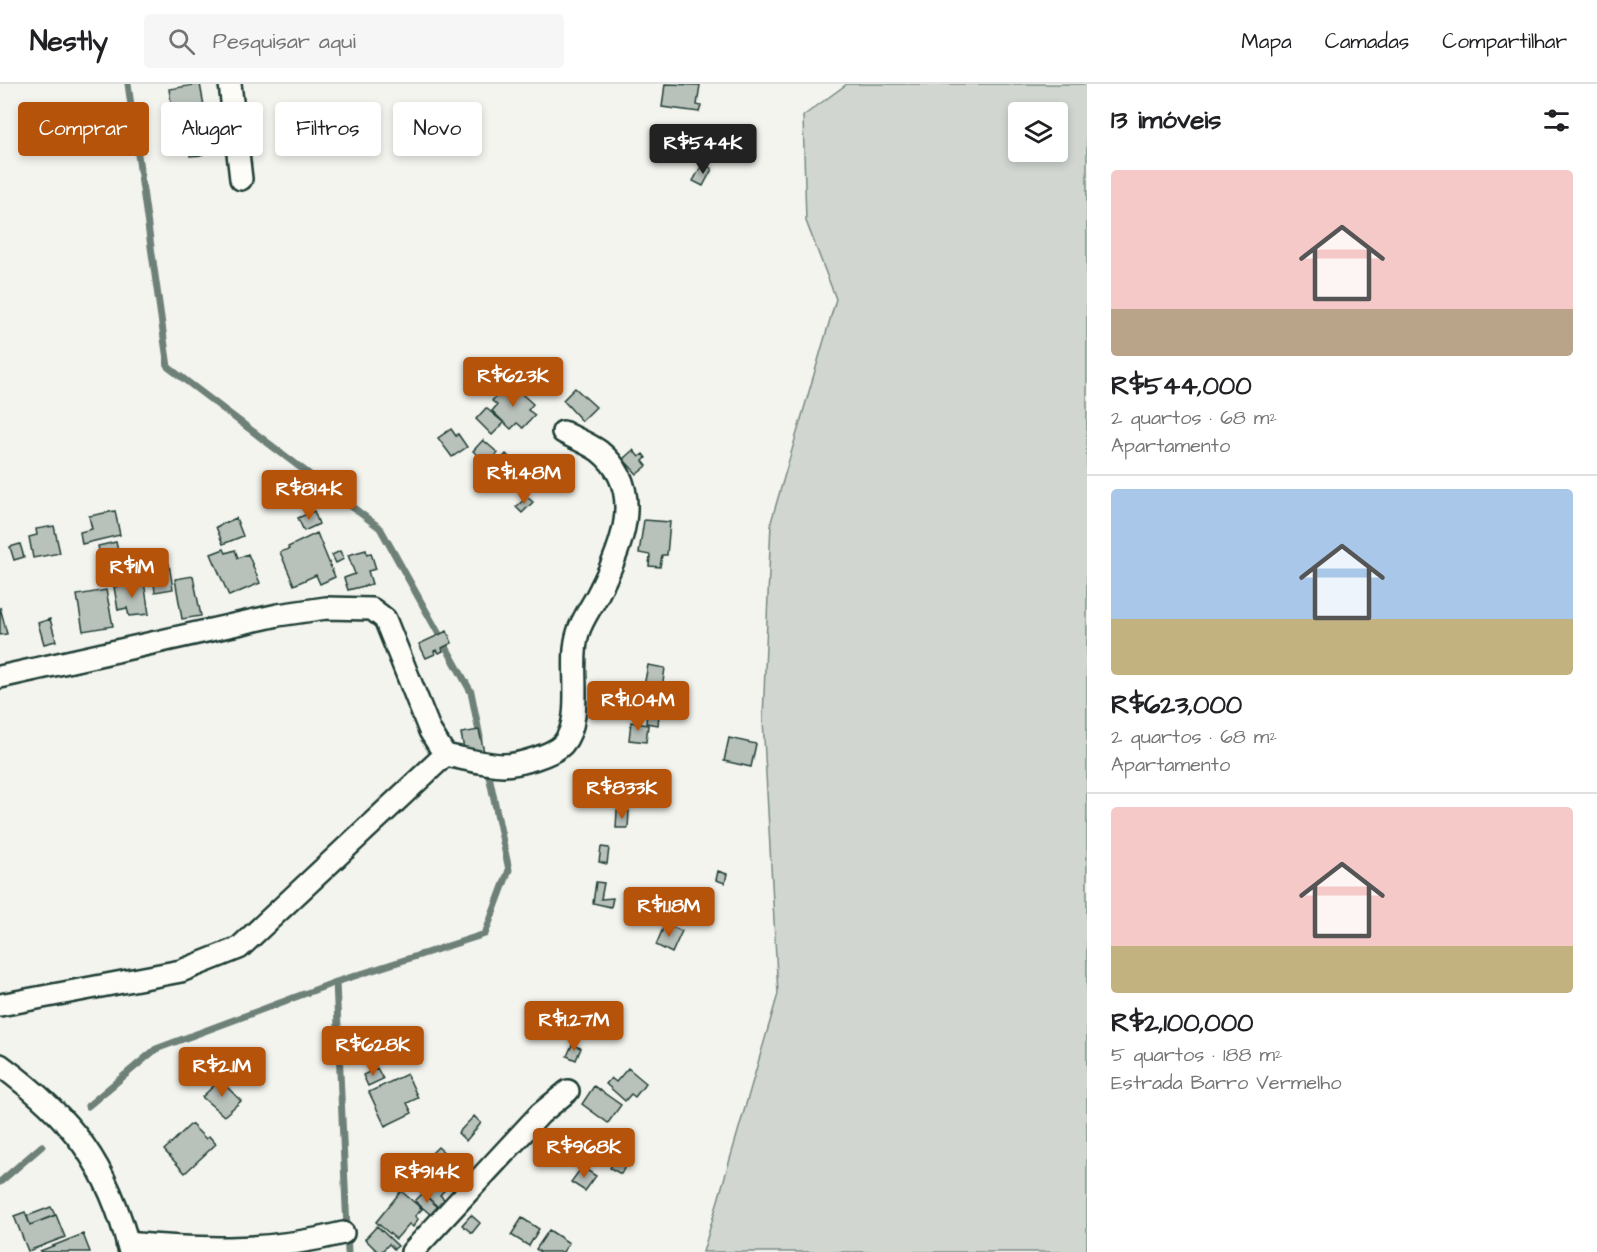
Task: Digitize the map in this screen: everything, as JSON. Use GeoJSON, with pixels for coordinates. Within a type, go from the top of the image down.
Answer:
{"type":"FeatureCollection","features":[{"type":"Feature","properties":{"kind":"street"},"geometry":{"type":"LineString","coordinates":[[230,84],[242,179]]}},
{"type":"Feature","properties":{"kind":"street"},"geometry":{"type":"LineString","coordinates":[[0,677],[278,615],[326,608],[372,609],[385,619],[430,731],[445,755],[504,765],[541,756],[562,744],[571,726],[575,706],[575,651],[578,632],[614,563],[626,523],[627,505],[623,486],[614,468],[599,452],[563,432]]}},
{"type":"Feature","properties":{"kind":"street"},"geometry":{"type":"LineString","coordinates":[[0,1005],[181,971],[239,948],[445,755]]}},
{"type":"Feature","properties":{"kind":"street"},"geometry":{"type":"LineString","coordinates":[[0,1065],[51,1106],[87,1148],[107,1182],[129,1247],[244,1249],[310,1242],[343,1233]]}},
{"type":"Feature","properties":{"kind":"street"},"geometry":{"type":"LineString","coordinates":[[412,1252],[540,1114],[568,1091]]}},
{"type":"Feature","properties":{"kind":"shaded area"},"geometry":{"type":"Polygon","coordinates":[[[847,84],[1087,84],[1087,1252],[703,1252],[778,994],[763,719],[771,522],[836,299],[806,221],[803,116],[847,84]]]}},
{"type":"Feature","properties":{"kind":"building"},"geometry":{"type":"Polygon","coordinates":[[[200,84],[203,102],[171,102],[169,89],[200,84]]]}},
{"type":"Feature","properties":{"kind":"building"},"geometry":{"type":"Polygon","coordinates":[[[665,84],[700,85],[697,105],[701,106],[699,112],[662,107],[665,84]]]}},
{"type":"Feature","properties":{"kind":"building"},"geometry":{"type":"Polygon","coordinates":[[[703,163],[712,169],[703,186],[693,181],[703,163]]]}},
{"type":"Feature","properties":{"kind":"building"},"geometry":{"type":"Polygon","coordinates":[[[514,387],[533,404],[528,410],[535,415],[523,428],[517,423],[511,429],[492,411],[497,405],[492,401],[503,388],[509,393],[514,387]]]}},
{"type":"Feature","properties":{"kind":"building"},"geometry":{"type":"Polygon","coordinates":[[[575,388],[596,407],[582,421],[563,400],[575,388]]]}},
{"type":"Feature","properties":{"kind":"building"},"geometry":{"type":"Polygon","coordinates":[[[486,408],[504,423],[492,435],[476,419],[486,408]]]}},
{"type":"Feature","properties":{"kind":"building"},"geometry":{"type":"Polygon","coordinates":[[[451,429],[456,436],[458,434],[467,447],[452,457],[438,438],[451,429]]]}},
{"type":"Feature","properties":{"kind":"building"},"geometry":{"type":"Polygon","coordinates":[[[483,440],[498,453],[487,464],[473,451],[483,440]]]}},
{"type":"Feature","properties":{"kind":"building"},"geometry":{"type":"Polygon","coordinates":[[[633,450],[639,457],[643,454],[646,458],[643,461],[647,466],[637,474],[623,459],[633,450]]]}},
{"type":"Feature","properties":{"kind":"building"},"geometry":{"type":"Polygon","coordinates":[[[506,454],[525,472],[520,478],[524,481],[520,486],[496,465],[506,454]]]}},
{"type":"Feature","properties":{"kind":"building"},"geometry":{"type":"Polygon","coordinates":[[[527,497],[533,502],[522,513],[516,507],[527,497]]]}},
{"type":"Feature","properties":{"kind":"building"},"geometry":{"type":"Polygon","coordinates":[[[115,511],[120,535],[82,544],[80,532],[92,529],[89,516],[115,511]]]}},
{"type":"Feature","properties":{"kind":"building"},"geometry":{"type":"Polygon","coordinates":[[[314,511],[319,524],[304,531],[298,518],[314,511]]]}},
{"type":"Feature","properties":{"kind":"building"},"geometry":{"type":"Polygon","coordinates":[[[236,518],[243,536],[223,544],[216,527],[236,518]]]}},
{"type":"Feature","properties":{"kind":"building"},"geometry":{"type":"Polygon","coordinates":[[[644,520],[670,522],[667,555],[662,555],[660,567],[649,566],[650,555],[639,553],[644,520]]]}},
{"type":"Feature","properties":{"kind":"building"},"geometry":{"type":"Polygon","coordinates":[[[54,526],[60,553],[33,558],[29,537],[37,535],[36,529],[54,526]]]}},
{"type":"Feature","properties":{"kind":"building"},"geometry":{"type":"Polygon","coordinates":[[[317,533],[335,577],[320,584],[316,575],[294,585],[280,552],[317,533]]]}},
{"type":"Feature","properties":{"kind":"building"},"geometry":{"type":"Polygon","coordinates":[[[116,542],[120,560],[110,565],[109,562],[102,564],[98,546],[116,542]]]}},
{"type":"Feature","properties":{"kind":"building"},"geometry":{"type":"Polygon","coordinates":[[[20,544],[24,557],[14,560],[10,547],[20,544]]]}},
{"type":"Feature","properties":{"kind":"building"},"geometry":{"type":"Polygon","coordinates":[[[224,549],[226,553],[235,550],[238,558],[248,554],[260,583],[229,596],[211,554],[224,549]]]}},
{"type":"Feature","properties":{"kind":"building"},"geometry":{"type":"Polygon","coordinates":[[[366,550],[367,554],[371,553],[376,569],[368,571],[372,584],[348,590],[344,578],[355,574],[348,555],[366,550]]]}},
{"type":"Feature","properties":{"kind":"building"},"geometry":{"type":"Polygon","coordinates":[[[340,551],[344,559],[336,563],[332,555],[340,551]]]}},
{"type":"Feature","properties":{"kind":"building"},"geometry":{"type":"Polygon","coordinates":[[[169,564],[173,589],[155,592],[154,584],[149,585],[146,569],[169,564]]]}},
{"type":"Feature","properties":{"kind":"building"},"geometry":{"type":"Polygon","coordinates":[[[193,576],[201,616],[182,619],[175,579],[193,576]]]}},
{"type":"Feature","properties":{"kind":"building"},"geometry":{"type":"Polygon","coordinates":[[[144,582],[149,614],[129,616],[127,608],[118,610],[114,587],[144,582]]]}},
{"type":"Feature","properties":{"kind":"building"},"geometry":{"type":"Polygon","coordinates":[[[106,590],[113,626],[83,631],[77,595],[106,590]]]}},
{"type":"Feature","properties":{"kind":"building"},"geometry":{"type":"Polygon","coordinates":[[[0,607],[7,634],[0,635],[0,607]]]}},
{"type":"Feature","properties":{"kind":"building"},"geometry":{"type":"Polygon","coordinates":[[[50,619],[56,641],[44,644],[38,623],[50,619]]]}},
{"type":"Feature","properties":{"kind":"building"},"geometry":{"type":"Polygon","coordinates":[[[447,631],[452,643],[442,648],[443,651],[439,653],[437,650],[434,651],[435,654],[426,658],[419,644],[447,631]]]}},
{"type":"Feature","properties":{"kind":"building"},"geometry":{"type":"Polygon","coordinates":[[[648,665],[665,668],[662,689],[644,686],[648,665]]]}},
{"type":"Feature","properties":{"kind":"building"},"geometry":{"type":"Polygon","coordinates":[[[604,691],[618,693],[617,701],[603,699],[604,691]]]}},
{"type":"Feature","properties":{"kind":"building"},"geometry":{"type":"Polygon","coordinates":[[[647,712],[659,714],[658,725],[646,723],[647,712]]]}},
{"type":"Feature","properties":{"kind":"building"},"geometry":{"type":"Polygon","coordinates":[[[631,722],[648,725],[646,742],[629,740],[631,722]]]}},
{"type":"Feature","properties":{"kind":"building"},"geometry":{"type":"Polygon","coordinates":[[[479,730],[484,752],[465,755],[461,733],[479,730]]]}},
{"type":"Feature","properties":{"kind":"building"},"geometry":{"type":"Polygon","coordinates":[[[729,738],[756,744],[751,767],[724,761],[729,738]]]}},
{"type":"Feature","properties":{"kind":"building"},"geometry":{"type":"Polygon","coordinates":[[[617,811],[629,811],[628,828],[616,828],[617,811]]]}},
{"type":"Feature","properties":{"kind":"building"},"geometry":{"type":"Polygon","coordinates":[[[601,847],[609,848],[607,864],[599,862],[601,847]]]}},
{"type":"Feature","properties":{"kind":"building"},"geometry":{"type":"Polygon","coordinates":[[[718,871],[727,874],[725,883],[716,880],[718,871]]]}},
{"type":"Feature","properties":{"kind":"building"},"geometry":{"type":"Polygon","coordinates":[[[596,882],[604,883],[601,899],[613,898],[611,907],[593,903],[596,882]]]}},
{"type":"Feature","properties":{"kind":"building"},"geometry":{"type":"Polygon","coordinates":[[[665,924],[682,931],[672,953],[656,945],[665,924]]]}},
{"type":"Feature","properties":{"kind":"building"},"geometry":{"type":"Polygon","coordinates":[[[572,1045],[581,1048],[576,1060],[567,1056],[572,1045]]]}},
{"type":"Feature","properties":{"kind":"building"},"geometry":{"type":"Polygon","coordinates":[[[377,1068],[383,1079],[368,1086],[363,1075],[377,1068]]]}},
{"type":"Feature","properties":{"kind":"building"},"geometry":{"type":"Polygon","coordinates":[[[628,1068],[646,1083],[635,1097],[631,1094],[625,1101],[606,1084],[611,1078],[616,1082],[628,1068]]]}},
{"type":"Feature","properties":{"kind":"building"},"geometry":{"type":"Polygon","coordinates":[[[407,1074],[418,1098],[407,1103],[412,1113],[385,1126],[369,1092],[407,1074]]]}},
{"type":"Feature","properties":{"kind":"building"},"geometry":{"type":"Polygon","coordinates":[[[220,1080],[241,1101],[224,1116],[202,1097],[220,1080]]]}},
{"type":"Feature","properties":{"kind":"building"},"geometry":{"type":"Polygon","coordinates":[[[594,1086],[621,1105],[608,1123],[582,1104],[594,1086]]]}},
{"type":"Feature","properties":{"kind":"building"},"geometry":{"type":"Polygon","coordinates":[[[474,1116],[481,1123],[466,1141],[458,1133],[474,1116]]]}},
{"type":"Feature","properties":{"kind":"building"},"geometry":{"type":"Polygon","coordinates":[[[191,1124],[206,1139],[209,1136],[216,1144],[185,1173],[164,1150],[191,1124]]]}},
{"type":"Feature","properties":{"kind":"building"},"geometry":{"type":"Polygon","coordinates":[[[553,1141],[559,1146],[561,1143],[568,1149],[570,1155],[562,1165],[545,1152],[553,1141]]]}},
{"type":"Feature","properties":{"kind":"building"},"geometry":{"type":"Polygon","coordinates":[[[623,1143],[634,1149],[621,1174],[610,1168],[623,1143]]]}},
{"type":"Feature","properties":{"kind":"building"},"geometry":{"type":"Polygon","coordinates":[[[438,1147],[458,1165],[448,1175],[454,1180],[440,1195],[445,1200],[438,1207],[415,1187],[420,1182],[415,1177],[431,1160],[428,1157],[438,1147]]]}},
{"type":"Feature","properties":{"kind":"building"},"geometry":{"type":"Polygon","coordinates":[[[582,1167],[596,1176],[585,1191],[571,1182],[582,1167]]]}},
{"type":"Feature","properties":{"kind":"building"},"geometry":{"type":"Polygon","coordinates":[[[401,1191],[422,1209],[415,1216],[418,1219],[413,1227],[409,1224],[396,1239],[376,1222],[401,1191]]]}},
{"type":"Feature","properties":{"kind":"building"},"geometry":{"type":"Polygon","coordinates":[[[423,1193],[438,1207],[431,1215],[415,1201],[423,1193]]]}},
{"type":"Feature","properties":{"kind":"building"},"geometry":{"type":"Polygon","coordinates":[[[51,1207],[55,1215],[30,1225],[27,1216],[51,1207]]]}},
{"type":"Feature","properties":{"kind":"building"},"geometry":{"type":"Polygon","coordinates":[[[25,1212],[30,1225],[56,1215],[65,1237],[28,1251],[14,1216],[25,1212]]]}},
{"type":"Feature","properties":{"kind":"building"},"geometry":{"type":"Polygon","coordinates":[[[471,1215],[480,1223],[472,1233],[462,1225],[471,1215]]]}},
{"type":"Feature","properties":{"kind":"building"},"geometry":{"type":"Polygon","coordinates":[[[522,1218],[539,1229],[529,1246],[511,1235],[522,1218]]]}},
{"type":"Feature","properties":{"kind":"building"},"geometry":{"type":"Polygon","coordinates":[[[377,1226],[398,1246],[394,1249],[389,1244],[378,1252],[365,1239],[377,1226]]]}},
{"type":"Feature","properties":{"kind":"building"},"geometry":{"type":"Polygon","coordinates":[[[549,1230],[569,1243],[563,1252],[540,1252],[536,1249],[549,1230]]]}},
{"type":"Feature","properties":{"kind":"building"},"geometry":{"type":"Polygon","coordinates":[[[83,1234],[90,1252],[40,1252],[40,1251],[83,1234]]]}},
{"type":"Feature","properties":{"kind":"waterway"},"geometry":{"type":"LineString","coordinates":[[128,84],[168,367],[380,528],[471,692],[480,737]]}},
{"type":"Feature","properties":{"kind":"waterway"},"geometry":{"type":"LineString","coordinates":[[88,1106],[156,1049],[336,982],[485,934],[509,870],[487,766]]}},
{"type":"Feature","properties":{"kind":"waterway"},"geometry":{"type":"LineString","coordinates":[[336,982],[348,1252]]}},
{"type":"Feature","properties":{"kind":"waterway"},"geometry":{"type":"LineString","coordinates":[[0,1182],[42,1146]]}}]}
